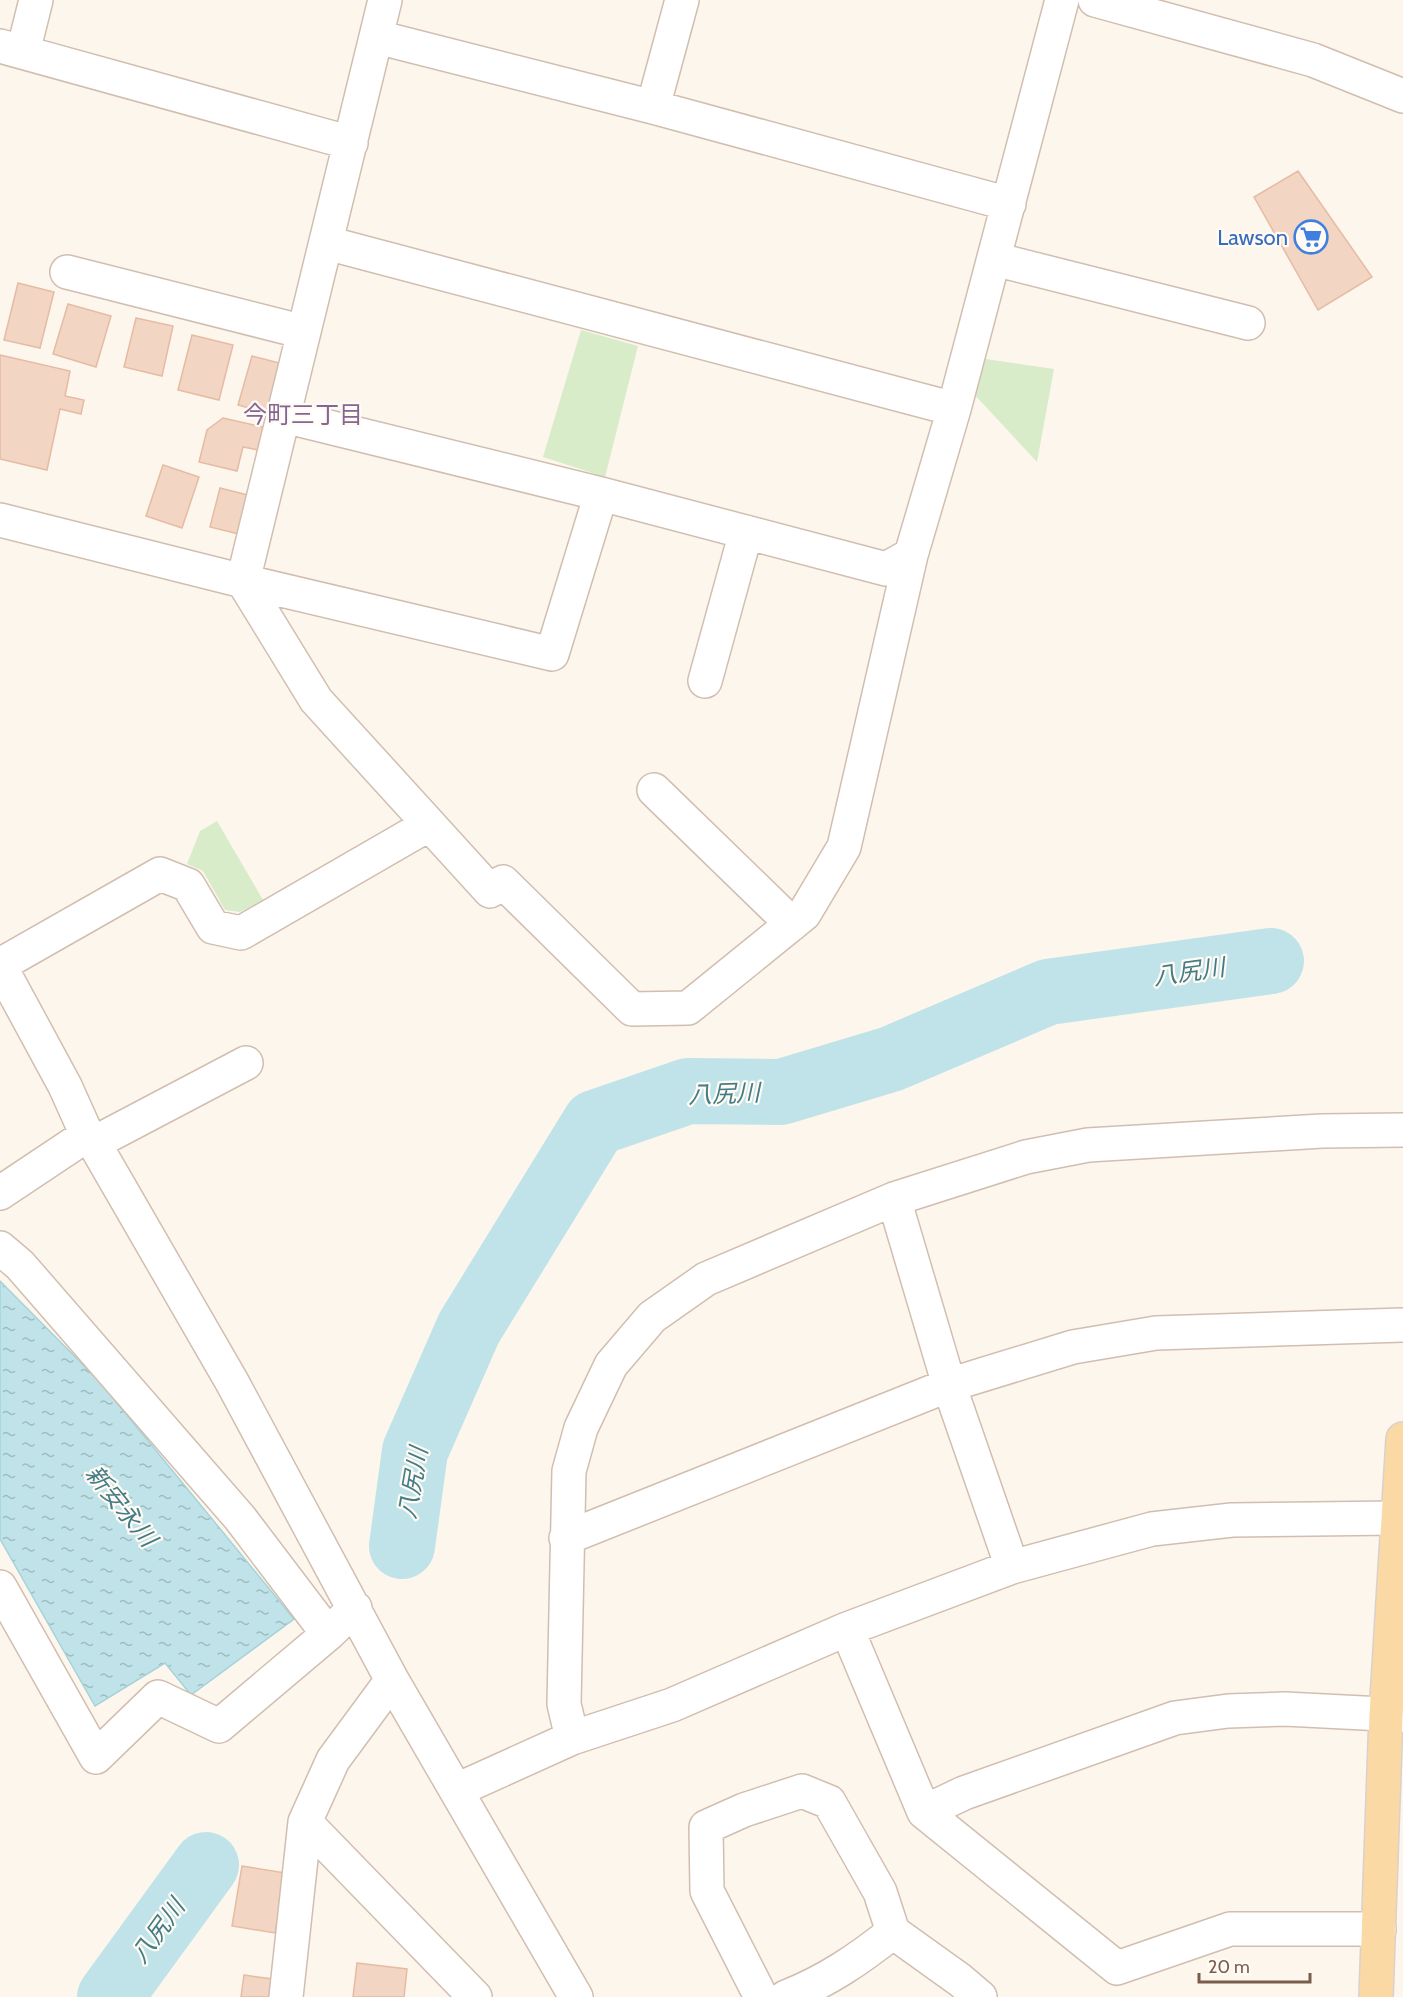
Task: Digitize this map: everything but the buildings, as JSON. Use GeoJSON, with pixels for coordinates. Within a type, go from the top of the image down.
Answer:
{"type":"FeatureCollection","features":[{"type":"Feature","properties":{"kind":"main road"},"geometry":{"type":"LineString","coordinates":[[1376,1997],[1395,1715],[1396,1518],[1403,1439]]}},
{"type":"Feature","properties":{"kind":"street"},"geometry":{"type":"LineString","coordinates":[[36,0],[12,49],[351,143]]}},
{"type":"Feature","properties":{"kind":"street"},"geometry":{"type":"LineString","coordinates":[[385,0],[243,581],[316,700],[428,825],[490,891],[503,882],[632,1009],[687,1008],[804,914],[844,847],[911,555],[954,409],[1062,0]]}},
{"type":"Feature","properties":{"kind":"street"},"geometry":{"type":"LineString","coordinates":[[653,107],[682,0]]}},
{"type":"Feature","properties":{"kind":"street"},"geometry":{"type":"LineString","coordinates":[[1095,0],[1313,60],[1403,96]]}},
{"type":"Feature","properties":{"kind":"street"},"geometry":{"type":"LineString","coordinates":[[377,38],[653,107],[1009,204]]}},
{"type":"Feature","properties":{"kind":"street"},"geometry":{"type":"LineString","coordinates":[[327,243],[954,409]]}},
{"type":"Feature","properties":{"kind":"street"},"geometry":{"type":"LineString","coordinates":[[994,259],[1248,323]]}},
{"type":"Feature","properties":{"kind":"street"},"geometry":{"type":"LineString","coordinates":[[67,272],[304,332]]}},
{"type":"Feature","properties":{"kind":"street"},"geometry":{"type":"LineString","coordinates":[[284,416],[601,494],[886,569],[911,555]]}},
{"type":"Feature","properties":{"kind":"street"},"geometry":{"type":"LineString","coordinates":[[0,520],[243,581],[552,654],[601,494]]}},
{"type":"Feature","properties":{"kind":"street"},"geometry":{"type":"LineString","coordinates":[[705,681],[746,532]]}},
{"type":"Feature","properties":{"kind":"street"},"geometry":{"type":"LineString","coordinates":[[654,790],[792,924]]}},
{"type":"Feature","properties":{"kind":"street"},"geometry":{"type":"LineString","coordinates":[[428,825],[241,933],[213,927],[188,885],[160,874],[0,966],[65,1086],[90,1139],[232,1382],[392,1680],[458,1790],[576,1997]]}},
{"type":"Feature","properties":{"kind":"street"},"geometry":{"type":"LineString","coordinates":[[0,1193],[90,1139],[246,1063]]}},
{"type":"Feature","properties":{"kind":"street"},"geometry":{"type":"LineString","coordinates":[[572,1738],[564,1704],[569,1471],[581,1428],[611,1365],[652,1317],[706,1280],[894,1199],[1026,1156],[1088,1145],[1322,1131],[1403,1130]]}},
{"type":"Feature","properties":{"kind":"street"},"geometry":{"type":"LineString","coordinates":[[894,1199],[949,1385],[1012,1567]]}},
{"type":"Feature","properties":{"kind":"street"},"geometry":{"type":"LineString","coordinates":[[0,1248],[20,1265],[240,1518],[328,1634]]}},
{"type":"Feature","properties":{"kind":"street"},"geometry":{"type":"LineString","coordinates":[[566,1538],[949,1385],[1073,1347],[1156,1333],[1403,1325]]}},
{"type":"Feature","properties":{"kind":"street"},"geometry":{"type":"LineString","coordinates":[[458,1790],[572,1738],[672,1705],[848,1629],[1012,1567],[1152,1529],[1232,1520],[1396,1518]]}},
{"type":"Feature","properties":{"kind":"street"},"geometry":{"type":"LineString","coordinates":[[0,1587],[96,1757],[158,1697],[219,1726],[328,1634],[355,1608]]}},
{"type":"Feature","properties":{"kind":"street"},"geometry":{"type":"LineString","coordinates":[[848,1629],[924,1812],[1117,1968],[1230,1929],[1379,1929]]}},
{"type":"Feature","properties":{"kind":"street"},"geometry":{"type":"LineString","coordinates":[[286,1997],[305,1822],[333,1760],[392,1680]]}},
{"type":"Feature","properties":{"kind":"street"},"geometry":{"type":"LineString","coordinates":[[924,1812],[964,1793],[1175,1718],[1228,1711],[1285,1709],[1395,1715]]}},
{"type":"Feature","properties":{"kind":"street"},"geometry":{"type":"LineString","coordinates":[[761,1997],[707,1891],[706,1827],[744,1810],[802,1791],[829,1802],[880,1893],[893,1932],[980,1997]]}},
{"type":"Feature","properties":{"kind":"street"},"geometry":{"type":"LineString","coordinates":[[305,1822],[475,1997]]}},
{"type":"Feature","properties":{"kind":"street"},"geometry":{"type":"LineString","coordinates":[[786,1997],[822,1983],[862,1957],[893,1932]]}},
{"type":"Feature","properties":{"kind":"green space"},"geometry":{"type":"Polygon","coordinates":[[[581,330],[638,346],[605,477],[543,457],[581,330]]]}},
{"type":"Feature","properties":{"kind":"green space"},"geometry":{"type":"Polygon","coordinates":[[[979,358],[1054,369],[1037,462],[972,392],[979,358]]]}},
{"type":"Feature","properties":{"kind":"green space"},"geometry":{"type":"Polygon","coordinates":[[[217,821],[263,900],[240,912],[225,910],[203,871],[187,864],[200,831],[217,821]]]}},
{"type":"Feature","properties":{"kind":"water","name":"新安永川"},"geometry":{"type":"Polygon","coordinates":[[[0,1281],[99,1381],[294,1619],[191,1695],[165,1663],[95,1706],[0,1539],[0,1281]]]}},
{"type":"Feature","properties":{"kind":"waterway","name":"八尻川"},"geometry":{"type":"LineString","coordinates":[[402,1546],[415,1451],[469,1328],[595,1123],[688,1091],[781,1092],[891,1059],[1048,992],[1271,961]]}},
{"type":"Feature","properties":{"kind":"waterway","name":"八尻川"},"geometry":{"type":"LineString","coordinates":[[110,1997],[206,1865]]}},
{"type":"Feature","properties":{"kind":"place","name":"Lawson"},"geometry":{"type":"Point","coordinates":[1311,237]}},
{"type":"Feature","properties":{"kind":"district","name":"今町三丁目"},"geometry":{"type":"Point","coordinates":[303,415]}}]}
